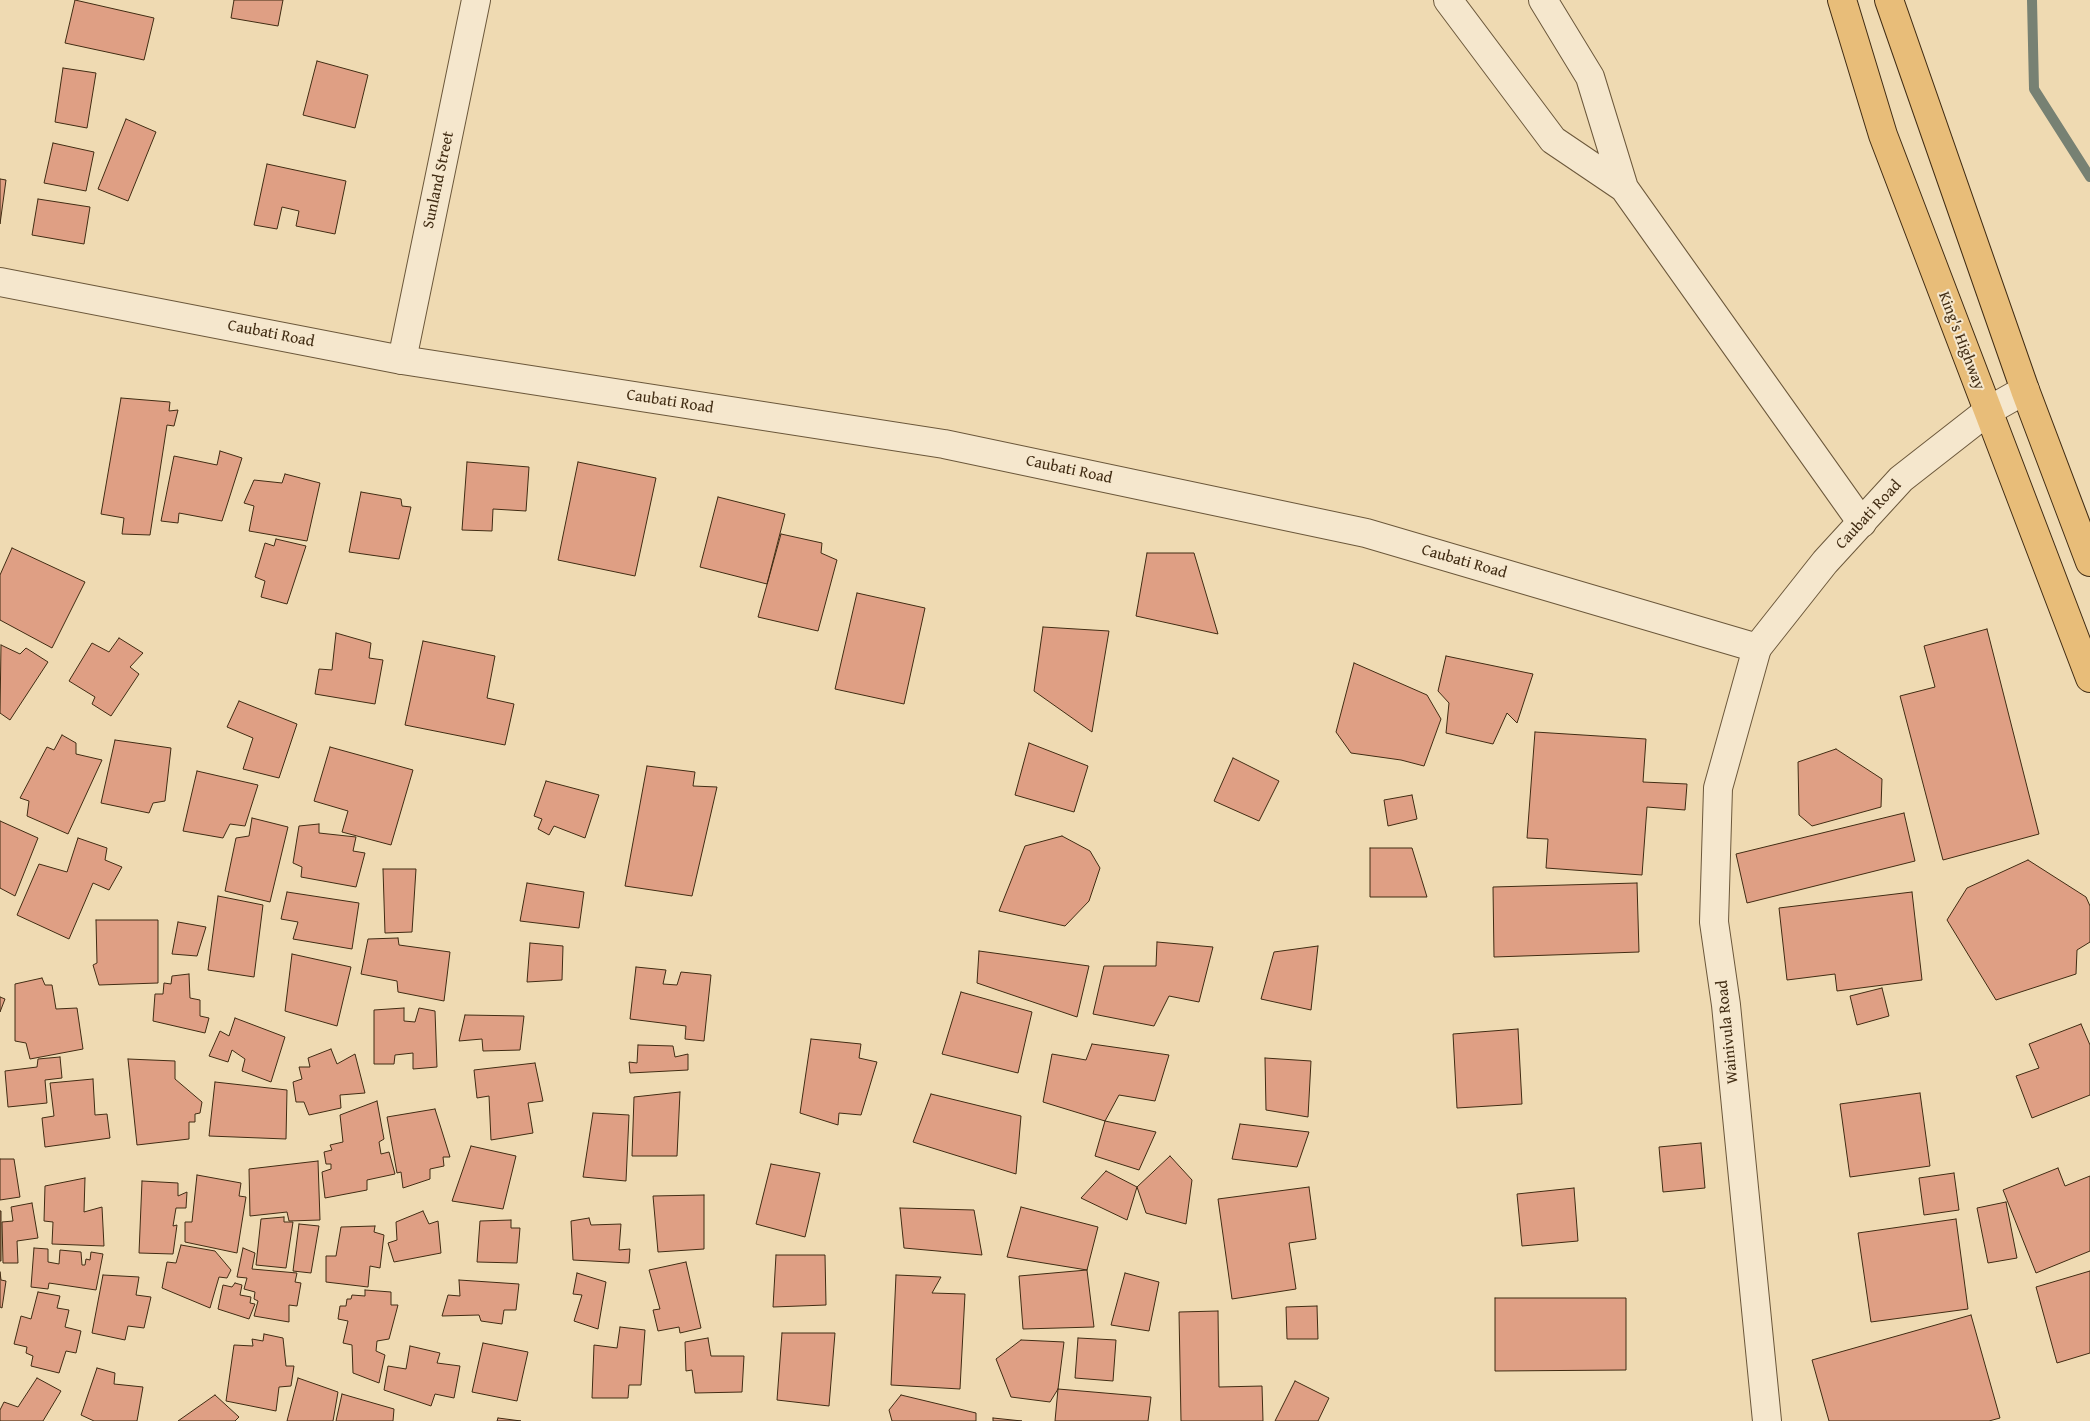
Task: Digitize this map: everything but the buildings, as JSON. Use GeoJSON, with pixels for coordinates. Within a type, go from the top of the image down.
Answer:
{"type":"FeatureCollection","features":[{"type":"Feature","properties":{"kind":"highway","name":"King's Highway"},"geometry":{"type":"LineString","coordinates":[[1842,0],[1883,135],[2090,678]]}},
{"type":"Feature","properties":{"kind":"highway"},"geometry":{"type":"LineString","coordinates":[[1890,0],[2025,390],[2090,562]]}},
{"type":"Feature","properties":{"kind":"street","name":"Sunland Street"},"geometry":{"type":"LineString","coordinates":[[402,360],[476,0]]}},
{"type":"Feature","properties":{"kind":"street"},"geometry":{"type":"LineString","coordinates":[[1448,0],[1553,140],[1624,188]]}},
{"type":"Feature","properties":{"kind":"street"},"geometry":{"type":"LineString","coordinates":[[1543,0],[1590,77],[1624,188],[1862,523]]}},
{"type":"Feature","properties":{"kind":"street","name":"Caubati Road"},"geometry":{"type":"LineString","coordinates":[[0,282],[402,360],[944,444],[1366,533],[1757,648],[1825,562],[1901,479],[1988,411],[2025,390]]}},
{"type":"Feature","properties":{"kind":"street","name":"Wainivula Road"},"geometry":{"type":"LineString","coordinates":[[1757,648],[1718,788],[1714,922],[1726,1005],[1767,1421]]}},
{"type":"Feature","properties":{"kind":"waterway"},"geometry":{"type":"LineString","coordinates":[[2032,0],[2034,89],[2090,177]]}}]}
